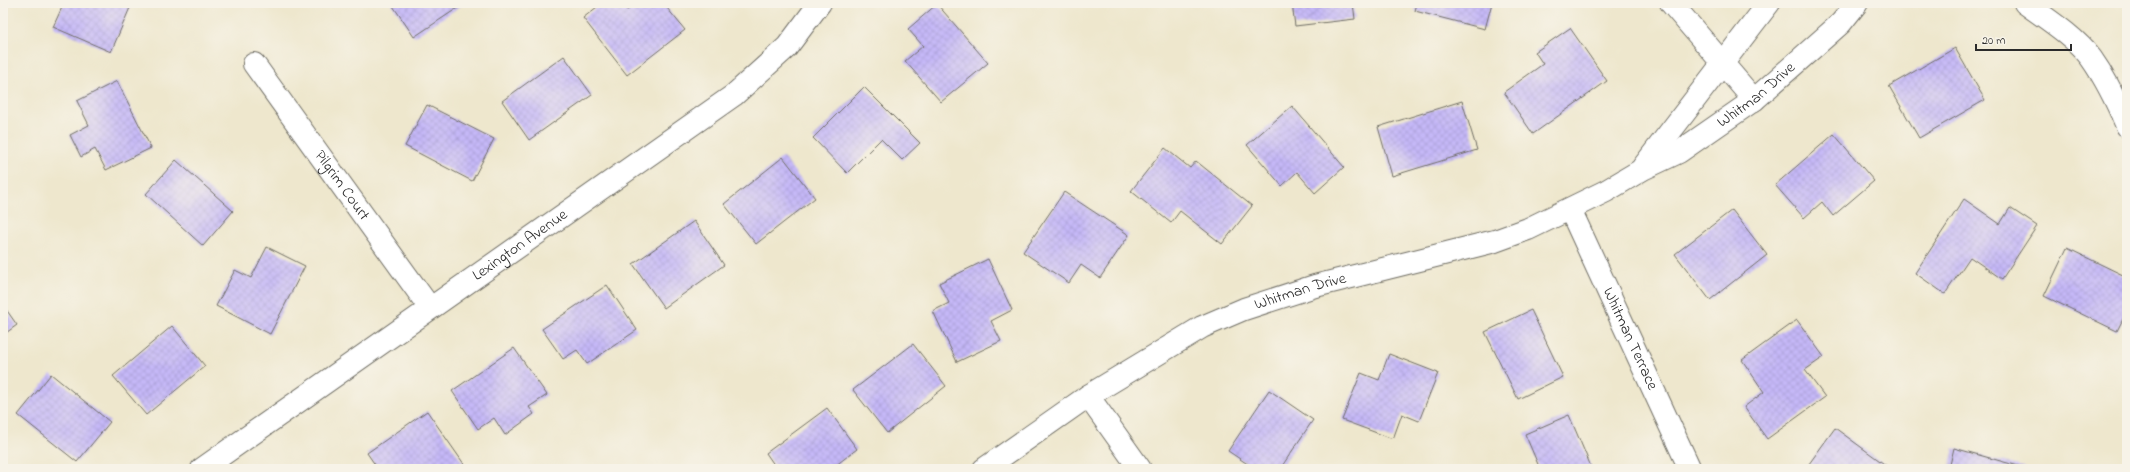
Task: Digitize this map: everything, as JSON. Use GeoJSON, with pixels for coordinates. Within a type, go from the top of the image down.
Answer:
{"type":"FeatureCollection","features":[{"type":"Feature","properties":{"kind":"street","name":"Lexington Avenue"},"geometry":{"type":"LineString","coordinates":[[202,469],[734,95],[787,47],[820,3]]}},
{"type":"Feature","properties":{"kind":"street"},"geometry":{"type":"LineString","coordinates":[[1671,3],[1723,61],[1754,100]]}},
{"type":"Feature","properties":{"kind":"street","name":"Whitman Drive"},"geometry":{"type":"LineString","coordinates":[[1642,169],[1723,61],[1769,3]]}},
{"type":"Feature","properties":{"kind":"street","name":"Whitman Drive"},"geometry":{"type":"LineString","coordinates":[[984,469],[1088,396],[1202,327],[1244,309],[1314,286],[1495,241],[1570,210],[1606,191],[1642,169],[1679,152],[1754,100],[1841,23],[1857,3]]}},
{"type":"Feature","properties":{"kind":"street"},"geometry":{"type":"LineString","coordinates":[[2024,3],[2059,28],[2090,57],[2113,92],[2127,126]]}},
{"type":"Feature","properties":{"kind":"street","name":"Pilgrim Court"},"geometry":{"type":"LineString","coordinates":[[254,64],[430,308]]}},
{"type":"Feature","properties":{"kind":"street","name":"Whitman Terrace"},"geometry":{"type":"LineString","coordinates":[[1570,210],[1690,469]]}},
{"type":"Feature","properties":{"kind":"street"},"geometry":{"type":"LineString","coordinates":[[1088,396],[1140,469]]}},
{"type":"Feature","properties":{"kind":"building"},"geometry":{"type":"Polygon","coordinates":[[[64,3],[132,3],[111,52],[53,27],[64,3]]]}},
{"type":"Feature","properties":{"kind":"building"},"geometry":{"type":"Polygon","coordinates":[[[391,3],[465,3],[414,37],[391,3]]]}},
{"type":"Feature","properties":{"kind":"building"},"geometry":{"type":"Polygon","coordinates":[[[602,3],[621,3],[627,10],[637,3],[663,3],[685,30],[627,75],[583,18],[602,3]]]}},
{"type":"Feature","properties":{"kind":"building"},"geometry":{"type":"Polygon","coordinates":[[[1292,3],[1353,3],[1355,19],[1295,26],[1292,3]]]}},
{"type":"Feature","properties":{"kind":"building"},"geometry":{"type":"Polygon","coordinates":[[[1417,3],[1492,3],[1485,29],[1415,11],[1417,3]]]}},
{"type":"Feature","properties":{"kind":"building"},"geometry":{"type":"Polygon","coordinates":[[[937,4],[988,63],[941,102],[905,61],[923,46],[908,29],[937,4]]]}},
{"type":"Feature","properties":{"kind":"building"},"geometry":{"type":"Polygon","coordinates":[[[1570,28],[1607,81],[1533,134],[1504,92],[1543,64],[1535,52],[1570,28]]]}},
{"type":"Feature","properties":{"kind":"building"},"geometry":{"type":"Polygon","coordinates":[[[1955,48],[1985,100],[1919,138],[1889,86],[1955,48]]]}},
{"type":"Feature","properties":{"kind":"building"},"geometry":{"type":"Polygon","coordinates":[[[564,56],[592,95],[529,140],[502,101],[564,56]]]}},
{"type":"Feature","properties":{"kind":"building"},"geometry":{"type":"Polygon","coordinates":[[[117,81],[151,148],[106,170],[95,149],[81,157],[70,135],[89,125],[77,101],[117,81]]]}},
{"type":"Feature","properties":{"kind":"building"},"geometry":{"type":"Polygon","coordinates":[[[864,87],[920,143],[902,160],[881,139],[847,173],[813,138],[864,87]]]}},
{"type":"Feature","properties":{"kind":"building"},"geometry":{"type":"Polygon","coordinates":[[[1462,101],[1477,150],[1392,176],[1378,127],[1462,101]]]}},
{"type":"Feature","properties":{"kind":"building"},"geometry":{"type":"Polygon","coordinates":[[[427,105],[494,139],[472,181],[405,146],[427,105]]]}},
{"type":"Feature","properties":{"kind":"building"},"geometry":{"type":"Polygon","coordinates":[[[1292,106],[1344,167],[1315,193],[1297,172],[1282,186],[1247,145],[1292,106]]]}},
{"type":"Feature","properties":{"kind":"building"},"geometry":{"type":"Polygon","coordinates":[[[1834,134],[1874,181],[1833,216],[1822,202],[1804,218],[1775,185],[1834,134]]]}},
{"type":"Feature","properties":{"kind":"building"},"geometry":{"type":"Polygon","coordinates":[[[1165,148],[1190,168],[1196,161],[1252,206],[1222,244],[1180,211],[1171,223],[1131,191],[1165,148]]]}},
{"type":"Feature","properties":{"kind":"building"},"geometry":{"type":"Polygon","coordinates":[[[783,157],[815,198],[756,244],[724,204],[783,157]]]}},
{"type":"Feature","properties":{"kind":"building"},"geometry":{"type":"Polygon","coordinates":[[[176,160],[233,211],[203,246],[146,194],[176,160]]]}},
{"type":"Feature","properties":{"kind":"building"},"geometry":{"type":"Polygon","coordinates":[[[1064,192],[1129,235],[1100,278],[1081,265],[1069,283],[1023,252],[1064,192]]]}},
{"type":"Feature","properties":{"kind":"building"},"geometry":{"type":"Polygon","coordinates":[[[1964,199],[2000,224],[2010,208],[2037,226],[2002,279],[1970,257],[1945,294],[1915,273],[1964,199]]]}},
{"type":"Feature","properties":{"kind":"building"},"geometry":{"type":"Polygon","coordinates":[[[1732,210],[1767,255],[1710,300],[1675,254],[1732,210]]]}},
{"type":"Feature","properties":{"kind":"building"},"geometry":{"type":"Polygon","coordinates":[[[694,221],[724,265],[664,308],[633,264],[694,221]]]}},
{"type":"Feature","properties":{"kind":"building"},"geometry":{"type":"Polygon","coordinates":[[[267,247],[305,266],[270,334],[216,306],[235,270],[251,278],[267,247]]]}},
{"type":"Feature","properties":{"kind":"building"},"geometry":{"type":"Polygon","coordinates":[[[2067,248],[2127,277],[2127,311],[2117,331],[2044,296],[2067,248]]]}},
{"type":"Feature","properties":{"kind":"building"},"geometry":{"type":"Polygon","coordinates":[[[988,259],[1012,310],[991,321],[1001,341],[957,362],[933,311],[949,303],[939,283],[988,259]]]}},
{"type":"Feature","properties":{"kind":"building"},"geometry":{"type":"Polygon","coordinates":[[[607,285],[637,330],[587,364],[577,350],[563,359],[542,329],[607,285]]]}},
{"type":"Feature","properties":{"kind":"building"},"geometry":{"type":"Polygon","coordinates":[[[3,305],[17,325],[3,335],[3,305]]]}},
{"type":"Feature","properties":{"kind":"building"},"geometry":{"type":"Polygon","coordinates":[[[1531,310],[1563,377],[1518,399],[1485,332],[1531,310]]]}},
{"type":"Feature","properties":{"kind":"building"},"geometry":{"type":"Polygon","coordinates":[[[1797,320],[1824,357],[1805,370],[1825,397],[1767,439],[1744,407],[1764,392],[1742,360],[1797,320]]]}},
{"type":"Feature","properties":{"kind":"building"},"geometry":{"type":"Polygon","coordinates":[[[172,326],[205,366],[146,415],[113,376],[172,326]]]}},
{"type":"Feature","properties":{"kind":"building"},"geometry":{"type":"Polygon","coordinates":[[[913,344],[946,386],[887,433],[853,390],[913,344]]]}},
{"type":"Feature","properties":{"kind":"building"},"geometry":{"type":"Polygon","coordinates":[[[514,348],[547,395],[529,407],[534,414],[505,435],[494,418],[478,429],[452,391],[514,348]]]}},
{"type":"Feature","properties":{"kind":"building"},"geometry":{"type":"Polygon","coordinates":[[[1389,354],[1438,373],[1419,421],[1402,414],[1393,439],[1342,420],[1361,373],[1379,380],[1389,354]]]}},
{"type":"Feature","properties":{"kind":"building"},"geometry":{"type":"Polygon","coordinates":[[[51,374],[110,422],[77,462],[18,415],[51,374]]]}},
{"type":"Feature","properties":{"kind":"building"},"geometry":{"type":"Polygon","coordinates":[[[1269,390],[1313,420],[1280,469],[1255,469],[1228,451],[1269,390]]]}},
{"type":"Feature","properties":{"kind":"building"},"geometry":{"type":"Polygon","coordinates":[[[827,408],[857,449],[831,469],[777,469],[766,453],[827,408]]]}},
{"type":"Feature","properties":{"kind":"building"},"geometry":{"type":"Polygon","coordinates":[[[427,411],[464,464],[456,469],[378,469],[367,453],[427,411]]]}},
{"type":"Feature","properties":{"kind":"building"},"geometry":{"type":"Polygon","coordinates":[[[1569,415],[1592,469],[1540,469],[1525,434],[1569,415]]]}},
{"type":"Feature","properties":{"kind":"building"},"geometry":{"type":"Polygon","coordinates":[[[1835,428],[1891,469],[1806,468],[1835,428]]]}},
{"type":"Feature","properties":{"kind":"building"},"geometry":{"type":"Polygon","coordinates":[[[1954,448],[2029,469],[1949,469],[1954,448]]]}}]}
